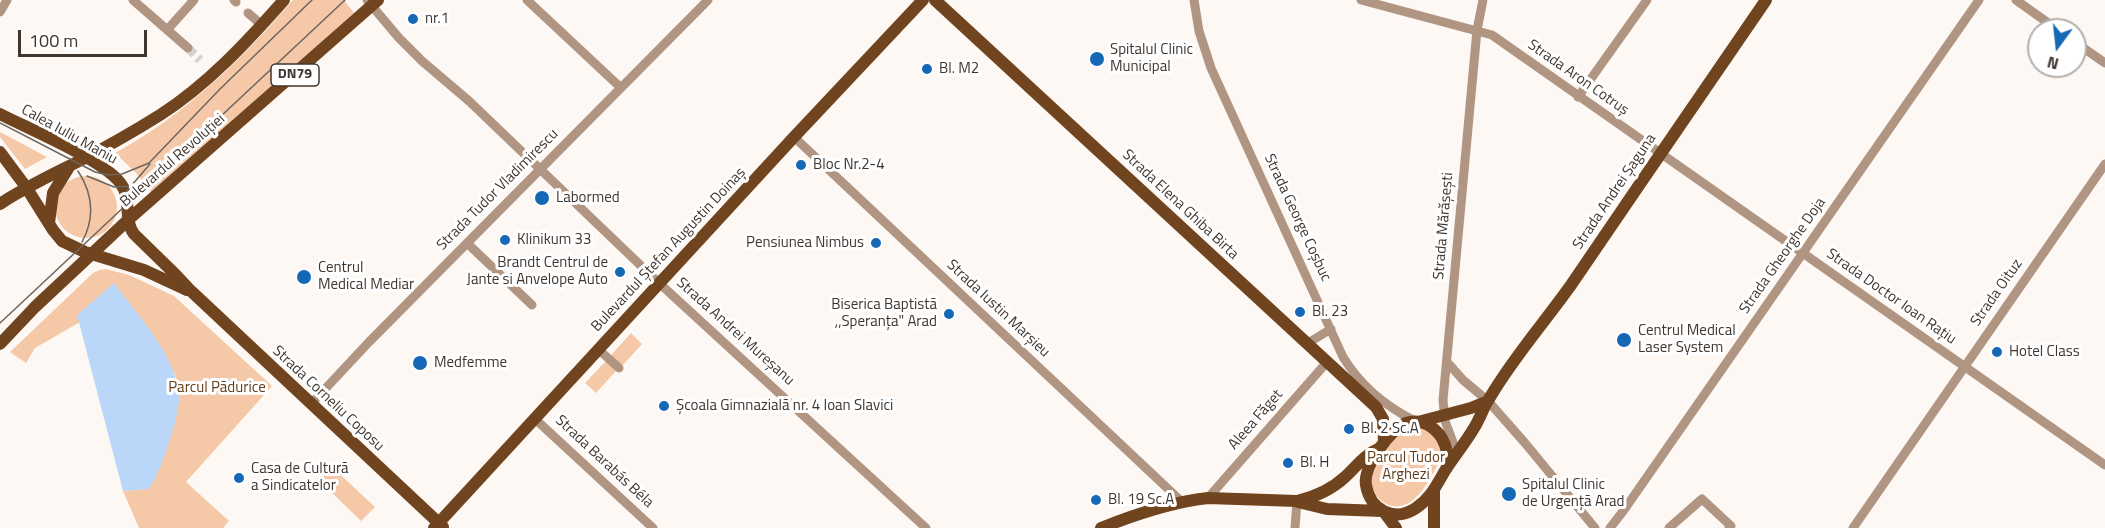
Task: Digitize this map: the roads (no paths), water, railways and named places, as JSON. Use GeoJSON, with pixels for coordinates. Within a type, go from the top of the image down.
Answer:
{"type":"FeatureCollection","features":[{"type":"Feature","properties":{"kind":"main road"},"geometry":{"type":"LineString","coordinates":[[0,204],[26,187],[86,158],[154,119],[188,96],[262,25],[284,0]]}},
{"type":"Feature","properties":{"kind":"main road","name":"Bulevardul Ștefan Augustin Doinaș"},"geometry":{"type":"LineString","coordinates":[[438,526],[534,418],[794,136],[923,0]]}},
{"type":"Feature","properties":{"kind":"main road","name":"Strada Elena Ghiba Birta"},"geometry":{"type":"LineString","coordinates":[[935,0],[1379,411],[1384,424],[1382,446]]}},
{"type":"Feature","properties":{"kind":"main road","name":"Strada Andrei Șaguna"},"geometry":{"type":"LineString","coordinates":[[1447,468],[1477,423],[1488,401],[1570,286],[1766,0]]}},
{"type":"Feature","properties":{"kind":"main road","name":"Bulevardul Revoluției"},"geometry":{"type":"LineString","coordinates":[[0,344],[91,254],[372,2]]}},
{"type":"Feature","properties":{"kind":"main road","name":"Calea Iuliu Maniu"},"geometry":{"type":"LineString","coordinates":[[0,114],[86,158],[112,175],[123,186],[127,199],[128,220]]}},
{"type":"Feature","properties":{"kind":"main road"},"geometry":{"type":"LineString","coordinates":[[0,152],[62,241],[91,254]]}},
{"type":"Feature","properties":{"kind":"main road"},"geometry":{"type":"LineString","coordinates":[[49,223],[53,193],[70,166]]}},
{"type":"Feature","properties":{"kind":"main road","name":"Strada Corneliu Coposu"},"geometry":{"type":"LineString","coordinates":[[128,220],[134,234],[191,291],[438,526]]}},
{"type":"Feature","properties":{"kind":"main road","name":"Strada Corneliu Coposu"},"geometry":{"type":"LineString","coordinates":[[91,254],[144,270],[191,291]]}},
{"type":"Feature","properties":{"kind":"main road"},"geometry":{"type":"LineString","coordinates":[[1396,528],[1369,496],[1365,479],[1367,470],[1382,446],[1402,425],[1472,408],[1488,401]]}},
{"type":"Feature","properties":{"kind":"main road"},"geometry":{"type":"LineString","coordinates":[[1101,528],[1126,518],[1182,502],[1208,498],[1297,501],[1327,509],[1399,515],[1409,512],[1423,503],[1434,491],[1447,468],[1447,455],[1443,440],[1437,431],[1427,424],[1416,421]]}},
{"type":"Feature","properties":{"kind":"main road"},"geometry":{"type":"LineString","coordinates":[[1297,501],[1324,493],[1343,479],[1366,456],[1382,446]]}},
{"type":"Feature","properties":{"kind":"main road"},"geometry":{"type":"LineString","coordinates":[[1434,491],[1434,528]]}},
{"type":"Feature","properties":{"kind":"street"},"geometry":{"type":"LineString","coordinates":[[0,12],[7,0]]}},
{"type":"Feature","properties":{"kind":"street"},"geometry":{"type":"LineString","coordinates":[[133,0],[188,48]]}},
{"type":"Feature","properties":{"kind":"street"},"geometry":{"type":"LineString","coordinates":[[167,30],[194,0]]}},
{"type":"Feature","properties":{"kind":"street"},"geometry":{"type":"LineString","coordinates":[[527,0],[620,87]]}},
{"type":"Feature","properties":{"kind":"street","name":"Strada Tudor Vladimirescu"},"geometry":{"type":"LineString","coordinates":[[312,404],[369,342],[708,0]]}},
{"type":"Feature","properties":{"kind":"street","name":"Strada George Coșbuc"},"geometry":{"type":"LineString","coordinates":[[1194,0],[1198,31],[1211,68],[1351,368],[1382,401],[1416,421]]}},
{"type":"Feature","properties":{"kind":"street","name":"Strada Aron Cotruș"},"geometry":{"type":"LineString","coordinates":[[1362,0],[1477,30],[1496,38],[1659,154]]}},
{"type":"Feature","properties":{"kind":"street","name":"Strada Mărășești"},"geometry":{"type":"LineString","coordinates":[[1457,453],[1444,414],[1443,400],[1477,30],[1483,0]]}},
{"type":"Feature","properties":{"kind":"street"},"geometry":{"type":"LineString","coordinates":[[1578,97],[1647,0]]}},
{"type":"Feature","properties":{"kind":"street","name":"Strada Gheorghe Doja"},"geometry":{"type":"LineString","coordinates":[[1610,528],[1979,0]]}},
{"type":"Feature","properties":{"kind":"street"},"geometry":{"type":"LineString","coordinates":[[2016,0],[2041,18]]}},
{"type":"Feature","properties":{"kind":"street","name":"Strada Andrei Mureșanu"},"geometry":{"type":"LineString","coordinates":[[372,2],[399,38],[659,283],[926,528]]}},
{"type":"Feature","properties":{"kind":"street"},"geometry":{"type":"LineString","coordinates":[[248,13],[262,25]]}},
{"type":"Feature","properties":{"kind":"street"},"geometry":{"type":"LineString","coordinates":[[2087,50],[2105,63]]}},
{"type":"Feature","properties":{"kind":"street","name":"Strada Iustin Marșieu"},"geometry":{"type":"LineString","coordinates":[[794,136],[1182,502]]}},
{"type":"Feature","properties":{"kind":"street","name":"Strada Doctor Ioan Rațiu"},"geometry":{"type":"LineString","coordinates":[[1659,154],[2105,465]]}},
{"type":"Feature","properties":{"kind":"street","name":"Strada Oituz"},"geometry":{"type":"LineString","coordinates":[[1854,528],[2105,164]]}},
{"type":"Feature","properties":{"kind":"street"},"geometry":{"type":"LineString","coordinates":[[467,243],[531,305]]}},
{"type":"Feature","properties":{"kind":"street"},"geometry":{"type":"LineString","coordinates":[[1308,344],[1331,329]]}},
{"type":"Feature","properties":{"kind":"street"},"geometry":{"type":"LineString","coordinates":[[598,349],[619,368]]}},
{"type":"Feature","properties":{"kind":"street","name":"Aleea Făget"},"geometry":{"type":"LineString","coordinates":[[1208,498],[1327,362]]}},
{"type":"Feature","properties":{"kind":"street"},"geometry":{"type":"LineString","coordinates":[[1447,362],[1463,380],[1488,401],[1526,443],[1595,528]]}},
{"type":"Feature","properties":{"kind":"street","name":"Strada Barabás Béla"},"geometry":{"type":"LineString","coordinates":[[534,418],[653,528]]}},
{"type":"Feature","properties":{"kind":"street"},"geometry":{"type":"LineString","coordinates":[[1669,528],[1702,499],[1731,526],[1729,528]]}},
{"type":"Feature","properties":{"kind":"street"},"geometry":{"type":"LineString","coordinates":[[1295,528],[1297,501]]}},
{"type":"Feature","properties":{"kind":"water"},"geometry":{"type":"Polygon","coordinates":[[[114,283],[155,337],[172,367],[177,383],[178,409],[169,443],[149,489],[123,491],[77,315],[114,283]]]}},
{"type":"Feature","properties":{"kind":"tunnel"},"geometry":{"type":"LineString","coordinates":[[188,48],[200,60]]}},
{"type":"Feature","properties":{"kind":"tram line"},"geometry":{"type":"LineString","coordinates":[[0,123],[95,172],[108,175],[122,174],[149,163],[220,89],[312,0]]}},
{"type":"Feature","properties":{"kind":"tram line"},"geometry":{"type":"LineString","coordinates":[[0,323],[345,0]]}},
{"type":"Feature","properties":{"kind":"tram line"},"geometry":{"type":"LineString","coordinates":[[119,200],[150,164]]}},
{"type":"Feature","properties":{"kind":"tram line"},"geometry":{"type":"LineString","coordinates":[[78,171],[87,188],[90,206],[89,224],[82,242]]}},
{"type":"Feature","properties":{"kind":"tram line"},"geometry":{"type":"LineString","coordinates":[[87,176],[114,187],[135,186]]}},
{"type":"Feature","properties":{"kind":"place","name":"nr.1"},"geometry":{"type":"Point","coordinates":[413,19]}},
{"type":"Feature","properties":{"kind":"place","name":"Spitalul Clinic Municipal"},"geometry":{"type":"Point","coordinates":[1097,59]}},
{"type":"Feature","properties":{"kind":"place","name":"Bl. M2"},"geometry":{"type":"Point","coordinates":[927,69]}},
{"type":"Feature","properties":{"kind":"place","name":"Bloc Nr.2-4"},"geometry":{"type":"Point","coordinates":[801,165]}},
{"type":"Feature","properties":{"kind":"place","name":"Labormed"},"geometry":{"type":"Point","coordinates":[542,198]}},
{"type":"Feature","properties":{"kind":"place","name":"Klinikum 33"},"geometry":{"type":"Point","coordinates":[505,240]}},
{"type":"Feature","properties":{"kind":"place","name":"Pensiunea Nimbus"},"geometry":{"type":"Point","coordinates":[876,243]}},
{"type":"Feature","properties":{"kind":"place","name":"Brandt Centrul de Jante si Anvelope Auto"},"geometry":{"type":"Point","coordinates":[620,272]}},
{"type":"Feature","properties":{"kind":"place","name":"Centrul Medical Mediar"},"geometry":{"type":"Point","coordinates":[304,277]}},
{"type":"Feature","properties":{"kind":"place","name":"Bl. 23"},"geometry":{"type":"Point","coordinates":[1300,312]}},
{"type":"Feature","properties":{"kind":"place","name":"Biserica Baptistă ,,Speranța\" Arad"},"geometry":{"type":"Point","coordinates":[949,314]}},
{"type":"Feature","properties":{"kind":"place","name":"Centrul Medical Laser System"},"geometry":{"type":"Point","coordinates":[1624,340]}},
{"type":"Feature","properties":{"kind":"place","name":"Hotel Class"},"geometry":{"type":"Point","coordinates":[1997,352]}},
{"type":"Feature","properties":{"kind":"place","name":"Medfemme"},"geometry":{"type":"Point","coordinates":[420,363]}},
{"type":"Feature","properties":{"kind":"place","name":"Școala Gimnazială nr. 4 Ioan Slavici"},"geometry":{"type":"Point","coordinates":[664,406]}},
{"type":"Feature","properties":{"kind":"place","name":"Bl. 2 Sc.A"},"geometry":{"type":"Point","coordinates":[1349,429]}},
{"type":"Feature","properties":{"kind":"place","name":"Bl. H"},"geometry":{"type":"Point","coordinates":[1288,463]}},
{"type":"Feature","properties":{"kind":"place","name":"Casa de Cultură a Sindicatelor"},"geometry":{"type":"Point","coordinates":[239,478]}},
{"type":"Feature","properties":{"kind":"place","name":"Spitalul Clinic de Urgență Arad"},"geometry":{"type":"Point","coordinates":[1509,494]}},
{"type":"Feature","properties":{"kind":"place","name":"Bl. 19 Sc.A"},"geometry":{"type":"Point","coordinates":[1096,500]}},
{"type":"Feature","properties":{"kind":"park label","name":"Parcul Pădurice"},"geometry":{"type":"Point","coordinates":[217,388]}},
{"type":"Feature","properties":{"kind":"park label","name":"Parcul Tudor Arghezi"},"geometry":{"type":"Point","coordinates":[1406,466]}}]}
